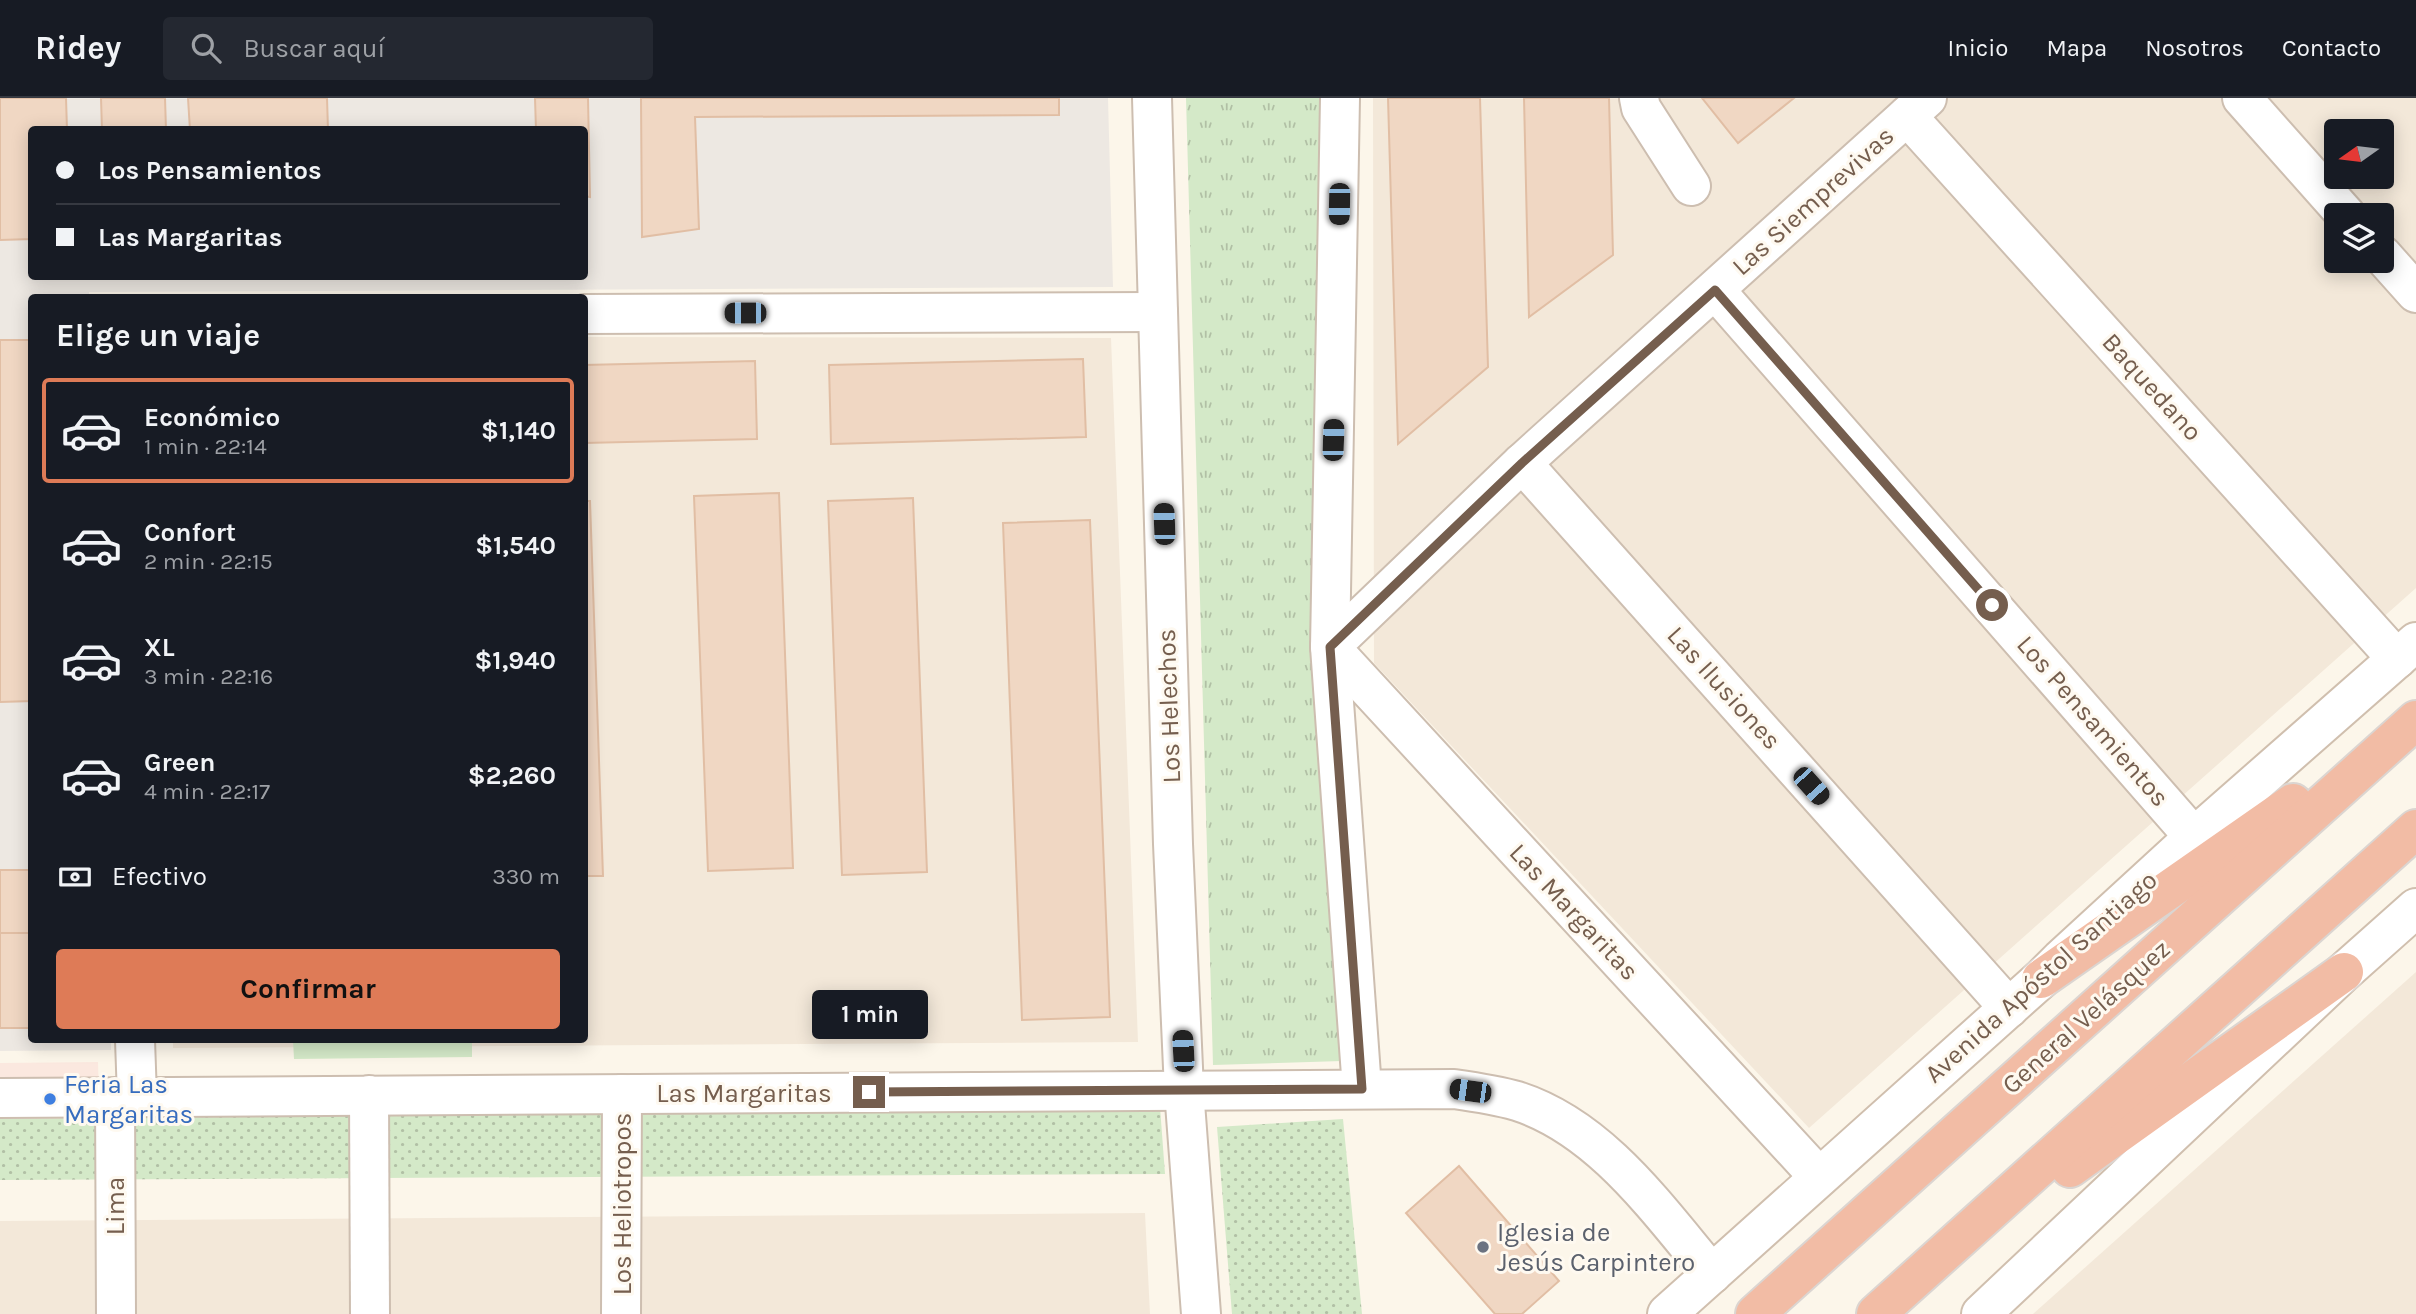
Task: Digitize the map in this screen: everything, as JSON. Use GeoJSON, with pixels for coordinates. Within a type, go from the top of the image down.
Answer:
{"type":"FeatureCollection","features":[{"type":"Feature","properties":{"kind":"highway"},"geometry":{"type":"LineString","coordinates":[[2041,979],[2262,825],[2416,713]]}},
{"type":"Feature","properties":{"kind":"highway","name":"General Velásquez"},"geometry":{"type":"LineString","coordinates":[[1755,1314],[2416,720]]}},
{"type":"Feature","properties":{"kind":"highway"},"geometry":{"type":"LineString","coordinates":[[1876,1314],[2416,829]]}},
{"type":"Feature","properties":{"kind":"highway"},"geometry":{"type":"LineString","coordinates":[[1949,1249],[2072,1167],[2344,972]]}},
{"type":"Feature","properties":{"kind":"street","name":"Los Helechos"},"geometry":{"type":"LineString","coordinates":[[1152,98],[1173,830],[1184,1090],[1201,1314]]}},
{"type":"Feature","properties":{"kind":"street"},"geometry":{"type":"LineString","coordinates":[[1340,98],[1330,647],[1362,1089]]}},
{"type":"Feature","properties":{"kind":"street"},"geometry":{"type":"LineString","coordinates":[[1639,98],[1641,108],[1691,186]]}},
{"type":"Feature","properties":{"kind":"street"},"geometry":{"type":"LineString","coordinates":[[2242,98],[2335,203]]}},
{"type":"Feature","properties":{"kind":"street","name":"Las Siemprevivas"},"geometry":{"type":"LineString","coordinates":[[1330,647],[1522,463],[1917,107]]}},
{"type":"Feature","properties":{"kind":"street","name":"Baquedano"},"geometry":{"type":"LineString","coordinates":[[1917,107],[2406,650]]}},
{"type":"Feature","properties":{"kind":"street"},"geometry":{"type":"LineString","coordinates":[[2394,268],[2416,293]]}},
{"type":"Feature","properties":{"kind":"street","name":"Los Pensamientos"},"geometry":{"type":"LineString","coordinates":[[1715,290],[2194,837]]}},
{"type":"Feature","properties":{"kind":"street"},"geometry":{"type":"LineString","coordinates":[[588,314],[1158,312]]}},
{"type":"Feature","properties":{"kind":"street","name":"Las Ilusiones"},"geometry":{"type":"LineString","coordinates":[[1522,463],[2008,1008]]}},
{"type":"Feature","properties":{"kind":"street","name":"Las Margaritas"},"geometry":{"type":"LineString","coordinates":[[1330,647],[1819,1177]]}},
{"type":"Feature","properties":{"kind":"street","name":"Avenida Apóstol Santiago"},"geometry":{"type":"LineString","coordinates":[[1667,1314],[2041,979],[2194,837],[2406,650]]}},
{"type":"Feature","properties":{"kind":"street"},"geometry":{"type":"LineString","coordinates":[[1981,1314],[2344,972],[2416,908]]}},
{"type":"Feature","properties":{"kind":"street","name":"Lima"},"geometry":{"type":"LineString","coordinates":[[116,1314],[126,1097],[135,1043]]}},
{"type":"Feature","properties":{"kind":"street","name":"Las Margaritas"},"geometry":{"type":"LineString","coordinates":[[0,1098],[1464,1090],[1518,1102],[1551,1115],[1582,1134],[1609,1157],[1712,1274]]}},
{"type":"Feature","properties":{"kind":"street","name":"Los Heliotropos"},"geometry":{"type":"LineString","coordinates":[[621,1314],[622,1094]]}},
{"type":"Feature","properties":{"kind":"street"},"geometry":{"type":"LineString","coordinates":[[369,1095],[370,1314]]}},
{"type":"Feature","properties":{"kind":"shaded area"},"geometry":{"type":"Polygon","coordinates":[[[0,98],[1108,98],[1113,287],[28,294],[28,1043],[111,1043],[111,1050],[0,1051],[0,98]]]}},
{"type":"Feature","properties":{"kind":"shaded area"},"geometry":{"type":"Polygon","coordinates":[[[1373,98],[2416,98],[2416,588],[1809,1128],[1374,663],[1373,98]]]}},
{"type":"Feature","properties":{"kind":"shaded area"},"geometry":{"type":"Polygon","coordinates":[[[588,337],[1111,338],[1138,1042],[173,1048],[173,1043],[588,1043],[588,337]]]}},
{"type":"Feature","properties":{"kind":"shaded area"},"geometry":{"type":"Polygon","coordinates":[[[2416,972],[2416,1314],[2033,1314],[2416,972]]]}},
{"type":"Feature","properties":{"kind":"shaded area","name":"Feria Las Margaritas"},"geometry":{"type":"Polygon","coordinates":[[[98,1062],[100,1136],[0,1137],[0,1063],[98,1062]]]}},
{"type":"Feature","properties":{"kind":"shaded area"},"geometry":{"type":"Polygon","coordinates":[[[1145,1213],[1150,1314],[0,1314],[0,1221],[1145,1213]]]}},
{"type":"Feature","properties":{"kind":"green space"},"geometry":{"type":"Polygon","coordinates":[[[1186,98],[1323,98],[1327,297],[1310,637],[1342,1061],[1213,1065],[1186,98]]]}},
{"type":"Feature","properties":{"kind":"green space"},"geometry":{"type":"Polygon","coordinates":[[[293,1043],[472,1043],[472,1057],[294,1059],[293,1043]]]}},
{"type":"Feature","properties":{"kind":"green space"},"geometry":{"type":"Polygon","coordinates":[[[1160,1107],[1165,1174],[0,1180],[0,1119],[1160,1107]]]}},
{"type":"Feature","properties":{"kind":"green space"},"geometry":{"type":"Polygon","coordinates":[[[1343,1119],[1362,1314],[1232,1314],[1217,1127],[1343,1119]]]}},
{"type":"Feature","properties":{"kind":"building"},"geometry":{"type":"Polygon","coordinates":[[[0,98],[66,98],[67,126],[28,126],[28,239],[0,240],[0,98]]]}},
{"type":"Feature","properties":{"kind":"building"},"geometry":{"type":"Polygon","coordinates":[[[101,98],[165,98],[166,126],[102,126],[101,98]]]}},
{"type":"Feature","properties":{"kind":"building"},"geometry":{"type":"Polygon","coordinates":[[[188,98],[327,98],[328,126],[190,126],[188,98]]]}},
{"type":"Feature","properties":{"kind":"building"},"geometry":{"type":"Polygon","coordinates":[[[535,98],[588,98],[590,197],[588,126],[536,126],[535,98]]]}},
{"type":"Feature","properties":{"kind":"building"},"geometry":{"type":"Polygon","coordinates":[[[641,98],[1059,98],[1059,115],[695,117],[699,229],[642,237],[641,98]]]}},
{"type":"Feature","properties":{"kind":"building"},"geometry":{"type":"Polygon","coordinates":[[[1388,98],[1480,98],[1488,367],[1398,444],[1388,98]]]}},
{"type":"Feature","properties":{"kind":"building"},"geometry":{"type":"Polygon","coordinates":[[[1524,98],[1609,98],[1613,255],[1529,317],[1524,98]]]}},
{"type":"Feature","properties":{"kind":"building"},"geometry":{"type":"Polygon","coordinates":[[[1702,98],[1794,98],[1738,143],[1702,98]]]}},
{"type":"Feature","properties":{"kind":"building"},"geometry":{"type":"Polygon","coordinates":[[[0,340],[28,340],[28,701],[0,702],[0,340]]]}},
{"type":"Feature","properties":{"kind":"building"},"geometry":{"type":"Polygon","coordinates":[[[1083,359],[1086,437],[831,444],[829,365],[1083,359]]]}},
{"type":"Feature","properties":{"kind":"building"},"geometry":{"type":"Polygon","coordinates":[[[755,361],[757,439],[588,443],[588,365],[755,361]]]}},
{"type":"Feature","properties":{"kind":"building"},"geometry":{"type":"Polygon","coordinates":[[[779,493],[793,868],[708,871],[694,496],[779,493]]]}},
{"type":"Feature","properties":{"kind":"building"},"geometry":{"type":"Polygon","coordinates":[[[913,498],[927,872],[842,875],[828,501],[913,498]]]}},
{"type":"Feature","properties":{"kind":"building"},"geometry":{"type":"Polygon","coordinates":[[[588,501],[590,501],[603,876],[588,876],[588,501]]]}},
{"type":"Feature","properties":{"kind":"building"},"geometry":{"type":"Polygon","coordinates":[[[1090,520],[1110,1017],[1022,1020],[1003,523],[1090,520]]]}},
{"type":"Feature","properties":{"kind":"building"},"geometry":{"type":"Polygon","coordinates":[[[0,870],[28,870],[28,933],[0,933],[0,870]]]}},
{"type":"Feature","properties":{"kind":"building"},"geometry":{"type":"Polygon","coordinates":[[[0,933],[28,933],[28,1028],[0,1028],[0,933]]]}},
{"type":"Feature","properties":{"kind":"building","name":"Iglesia de Jesús Carpintero"},"geometry":{"type":"Polygon","coordinates":[[[1459,1166],[1559,1281],[1522,1314],[1495,1314],[1406,1213],[1459,1166]]]}},
{"type":"Feature","properties":{"kind":"place","name":"Feria Las Margaritas"},"geometry":{"type":"Point","coordinates":[50,1099]}},
{"type":"Feature","properties":{"kind":"place","name":"Iglesia de Jesús Carpintero"},"geometry":{"type":"Point","coordinates":[1483,1247]}},
{"type":"Feature","properties":{"kind":"route"},"geometry":{"type":"LineString","coordinates":[[869,1092],[1362,1089],[1330,647],[1522,463],[1715,290],[1992,605]]}}]}
